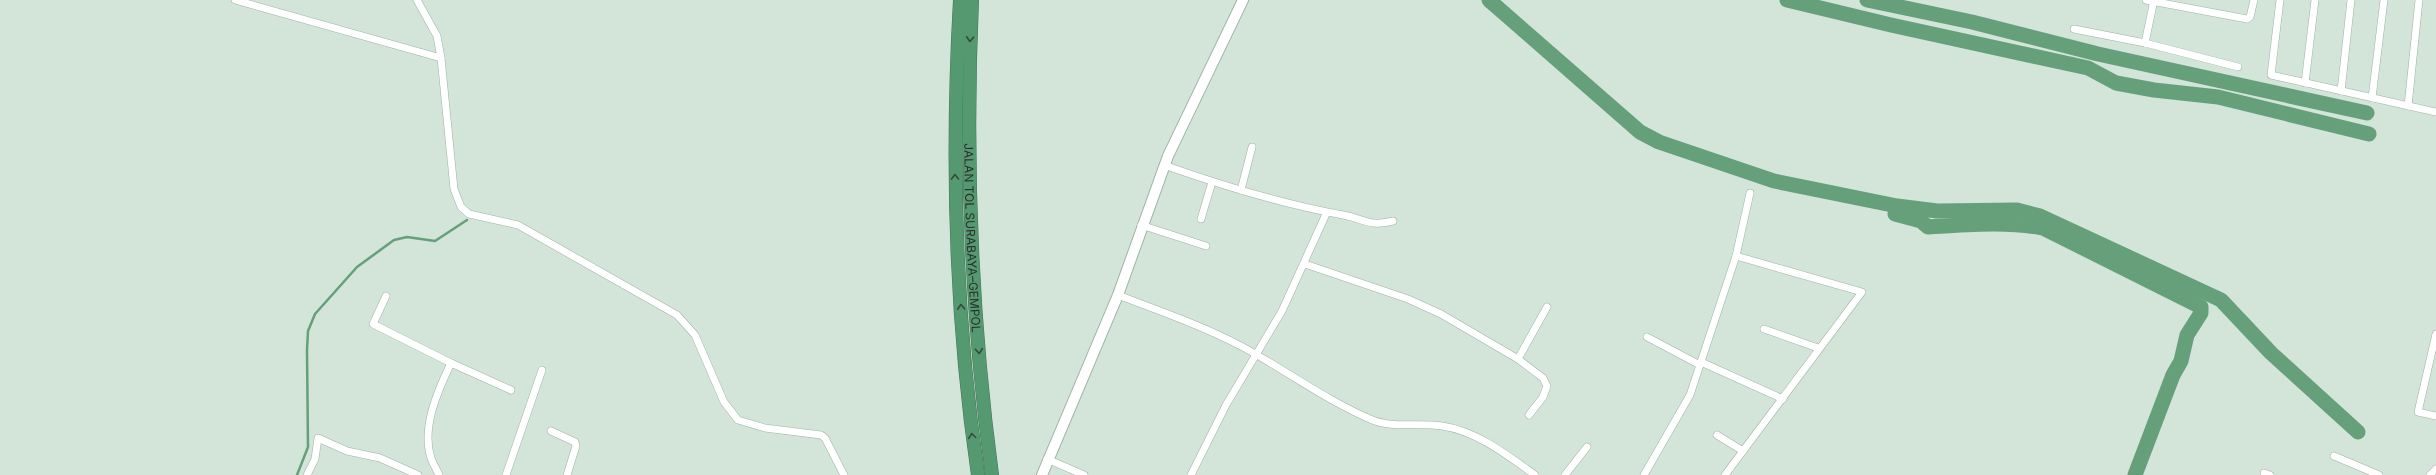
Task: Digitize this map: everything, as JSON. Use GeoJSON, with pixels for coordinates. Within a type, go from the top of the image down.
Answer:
{"type":"FeatureCollection","features":[{"type":"Feature","properties":{"kind":"highway","name":"JALAN TOL SURABAYA–GEMPOL"},"geometry":{"type":"LineString","coordinates":[[960,0],[955,179],[961,316],[971,429],[978,475]]}},
{"type":"Feature","properties":{"kind":"highway","name":"JALAN TOL SURABAYA–GEMPOL"},"geometry":{"type":"LineString","coordinates":[[972,0],[968,133],[969,225],[977,330],[992,475]]}},
{"type":"Feature","properties":{"kind":"street"},"geometry":{"type":"LineString","coordinates":[[235,0],[438,57]]}},
{"type":"Feature","properties":{"kind":"street"},"geometry":{"type":"LineString","coordinates":[[417,0],[437,36],[438,57],[454,189],[461,208],[469,214],[518,225],[677,315],[695,336],[724,402],[738,420],[765,428],[821,435],[825,438],[844,475]]}},
{"type":"Feature","properties":{"kind":"street"},"geometry":{"type":"LineString","coordinates":[[1042,475],[1118,295],[1141,225],[1164,165],[1243,0]]}},
{"type":"Feature","properties":{"kind":"street"},"geometry":{"type":"LineString","coordinates":[[2145,43],[2151,0],[2247,19],[2250,17],[2254,0]]}},
{"type":"Feature","properties":{"kind":"street"},"geometry":{"type":"LineString","coordinates":[[2280,0],[2271,75],[2436,112]]}},
{"type":"Feature","properties":{"kind":"street"},"geometry":{"type":"LineString","coordinates":[[2305,83],[2315,0]]}},
{"type":"Feature","properties":{"kind":"street"},"geometry":{"type":"LineString","coordinates":[[2340,91],[2351,0]]}},
{"type":"Feature","properties":{"kind":"street"},"geometry":{"type":"LineString","coordinates":[[2372,98],[2384,0]]}},
{"type":"Feature","properties":{"kind":"street"},"geometry":{"type":"LineString","coordinates":[[2408,106],[2419,0]]}},
{"type":"Feature","properties":{"kind":"street"},"geometry":{"type":"LineString","coordinates":[[2074,29],[2145,43],[2238,67]]}},
{"type":"Feature","properties":{"kind":"street"},"geometry":{"type":"LineString","coordinates":[[1241,190],[1252,147]]}},
{"type":"Feature","properties":{"kind":"street"},"geometry":{"type":"LineString","coordinates":[[1164,165],[1212,182],[1326,214],[1350,217],[1374,225],[1393,220]]}},
{"type":"Feature","properties":{"kind":"street"},"geometry":{"type":"LineString","coordinates":[[1201,219],[1212,182]]}},
{"type":"Feature","properties":{"kind":"street"},"geometry":{"type":"LineString","coordinates":[[1644,475],[1681,412],[1701,364],[1736,256],[1750,193]]}},
{"type":"Feature","properties":{"kind":"street"},"geometry":{"type":"LineString","coordinates":[[1191,475],[1226,405],[1282,311],[1305,264],[1326,214]]}},
{"type":"Feature","properties":{"kind":"street"},"geometry":{"type":"LineString","coordinates":[[1141,225],[1206,246]]}},
{"type":"Feature","properties":{"kind":"street"},"geometry":{"type":"LineString","coordinates":[[1725,475],[1783,399],[1818,348],[1862,292],[1736,256]]}},
{"type":"Feature","properties":{"kind":"street"},"geometry":{"type":"LineString","coordinates":[[1305,264],[1408,300],[1441,314],[1518,359],[1543,378],[1547,386],[1543,397],[1529,415]]}},
{"type":"Feature","properties":{"kind":"street"},"geometry":{"type":"LineString","coordinates":[[1118,295],[1206,329],[1257,355],[1328,398],[1372,420],[1393,424],[1431,424],[1456,429],[1492,446],[1533,475]]}},
{"type":"Feature","properties":{"kind":"street"},"geometry":{"type":"LineString","coordinates":[[386,296],[373,324],[453,364],[511,390]]}},
{"type":"Feature","properties":{"kind":"street"},"geometry":{"type":"LineString","coordinates":[[1518,359],[1547,307]]}},
{"type":"Feature","properties":{"kind":"street"},"geometry":{"type":"LineString","coordinates":[[1764,329],[1818,348]]}},
{"type":"Feature","properties":{"kind":"street"},"geometry":{"type":"LineString","coordinates":[[2436,334],[2434,354],[2418,412],[2436,416]]}},
{"type":"Feature","properties":{"kind":"street"},"geometry":{"type":"LineString","coordinates":[[1647,337],[1701,364],[1783,399]]}},
{"type":"Feature","properties":{"kind":"street"},"geometry":{"type":"LineString","coordinates":[[439,475],[431,459],[429,431],[441,383],[453,364]]}},
{"type":"Feature","properties":{"kind":"street"},"geometry":{"type":"LineString","coordinates":[[506,475],[542,370]]}},
{"type":"Feature","properties":{"kind":"street"},"geometry":{"type":"LineString","coordinates":[[551,431],[575,442],[576,446],[567,475]]}},
{"type":"Feature","properties":{"kind":"street"},"geometry":{"type":"LineString","coordinates":[[1717,435],[1743,451]]}},
{"type":"Feature","properties":{"kind":"street"},"geometry":{"type":"LineString","coordinates":[[307,475],[315,459],[318,438],[347,451],[380,458],[418,475]]}},
{"type":"Feature","properties":{"kind":"street"},"geometry":{"type":"LineString","coordinates":[[1565,475],[1587,447]]}},
{"type":"Feature","properties":{"kind":"street"},"geometry":{"type":"LineString","coordinates":[[2334,456],[2379,475]]}},
{"type":"Feature","properties":{"kind":"street"},"geometry":{"type":"LineString","coordinates":[[1048,459],[1084,475]]}},
{"type":"Feature","properties":{"kind":"street"},"geometry":{"type":"LineString","coordinates":[[2430,475],[2436,469]]}},
{"type":"Feature","properties":{"kind":"waterway"},"geometry":{"type":"LineString","coordinates":[[1489,0],[1640,132],[1659,142],[1774,181],[1897,206],[1937,211],[2017,210],[2040,216],[2221,300],[2271,353],[2358,432]]}},
{"type":"Feature","properties":{"kind":"waterway"},"geometry":{"type":"LineString","coordinates":[[1787,0],[1891,25],[2088,68],[2116,83],[2154,90],[2218,97],[2369,134]]}},
{"type":"Feature","properties":{"kind":"waterway"},"geometry":{"type":"LineString","coordinates":[[1867,0],[1972,22],[2098,54],[2367,113]]}},
{"type":"Feature","properties":{"kind":"waterway"},"geometry":{"type":"LineString","coordinates":[[1895,214],[1921,221],[1928,227],[2000,224],[2043,228],[2201,307],[2201,313],[2187,335],[2181,361],[2173,375],[2135,475]]}},
{"type":"Feature","properties":{"kind":"waterway"},"geometry":{"type":"LineString","coordinates":[[297,475],[308,447],[307,350],[308,331],[315,314],[357,267],[394,240],[407,237],[435,241],[467,220]]}}]}
